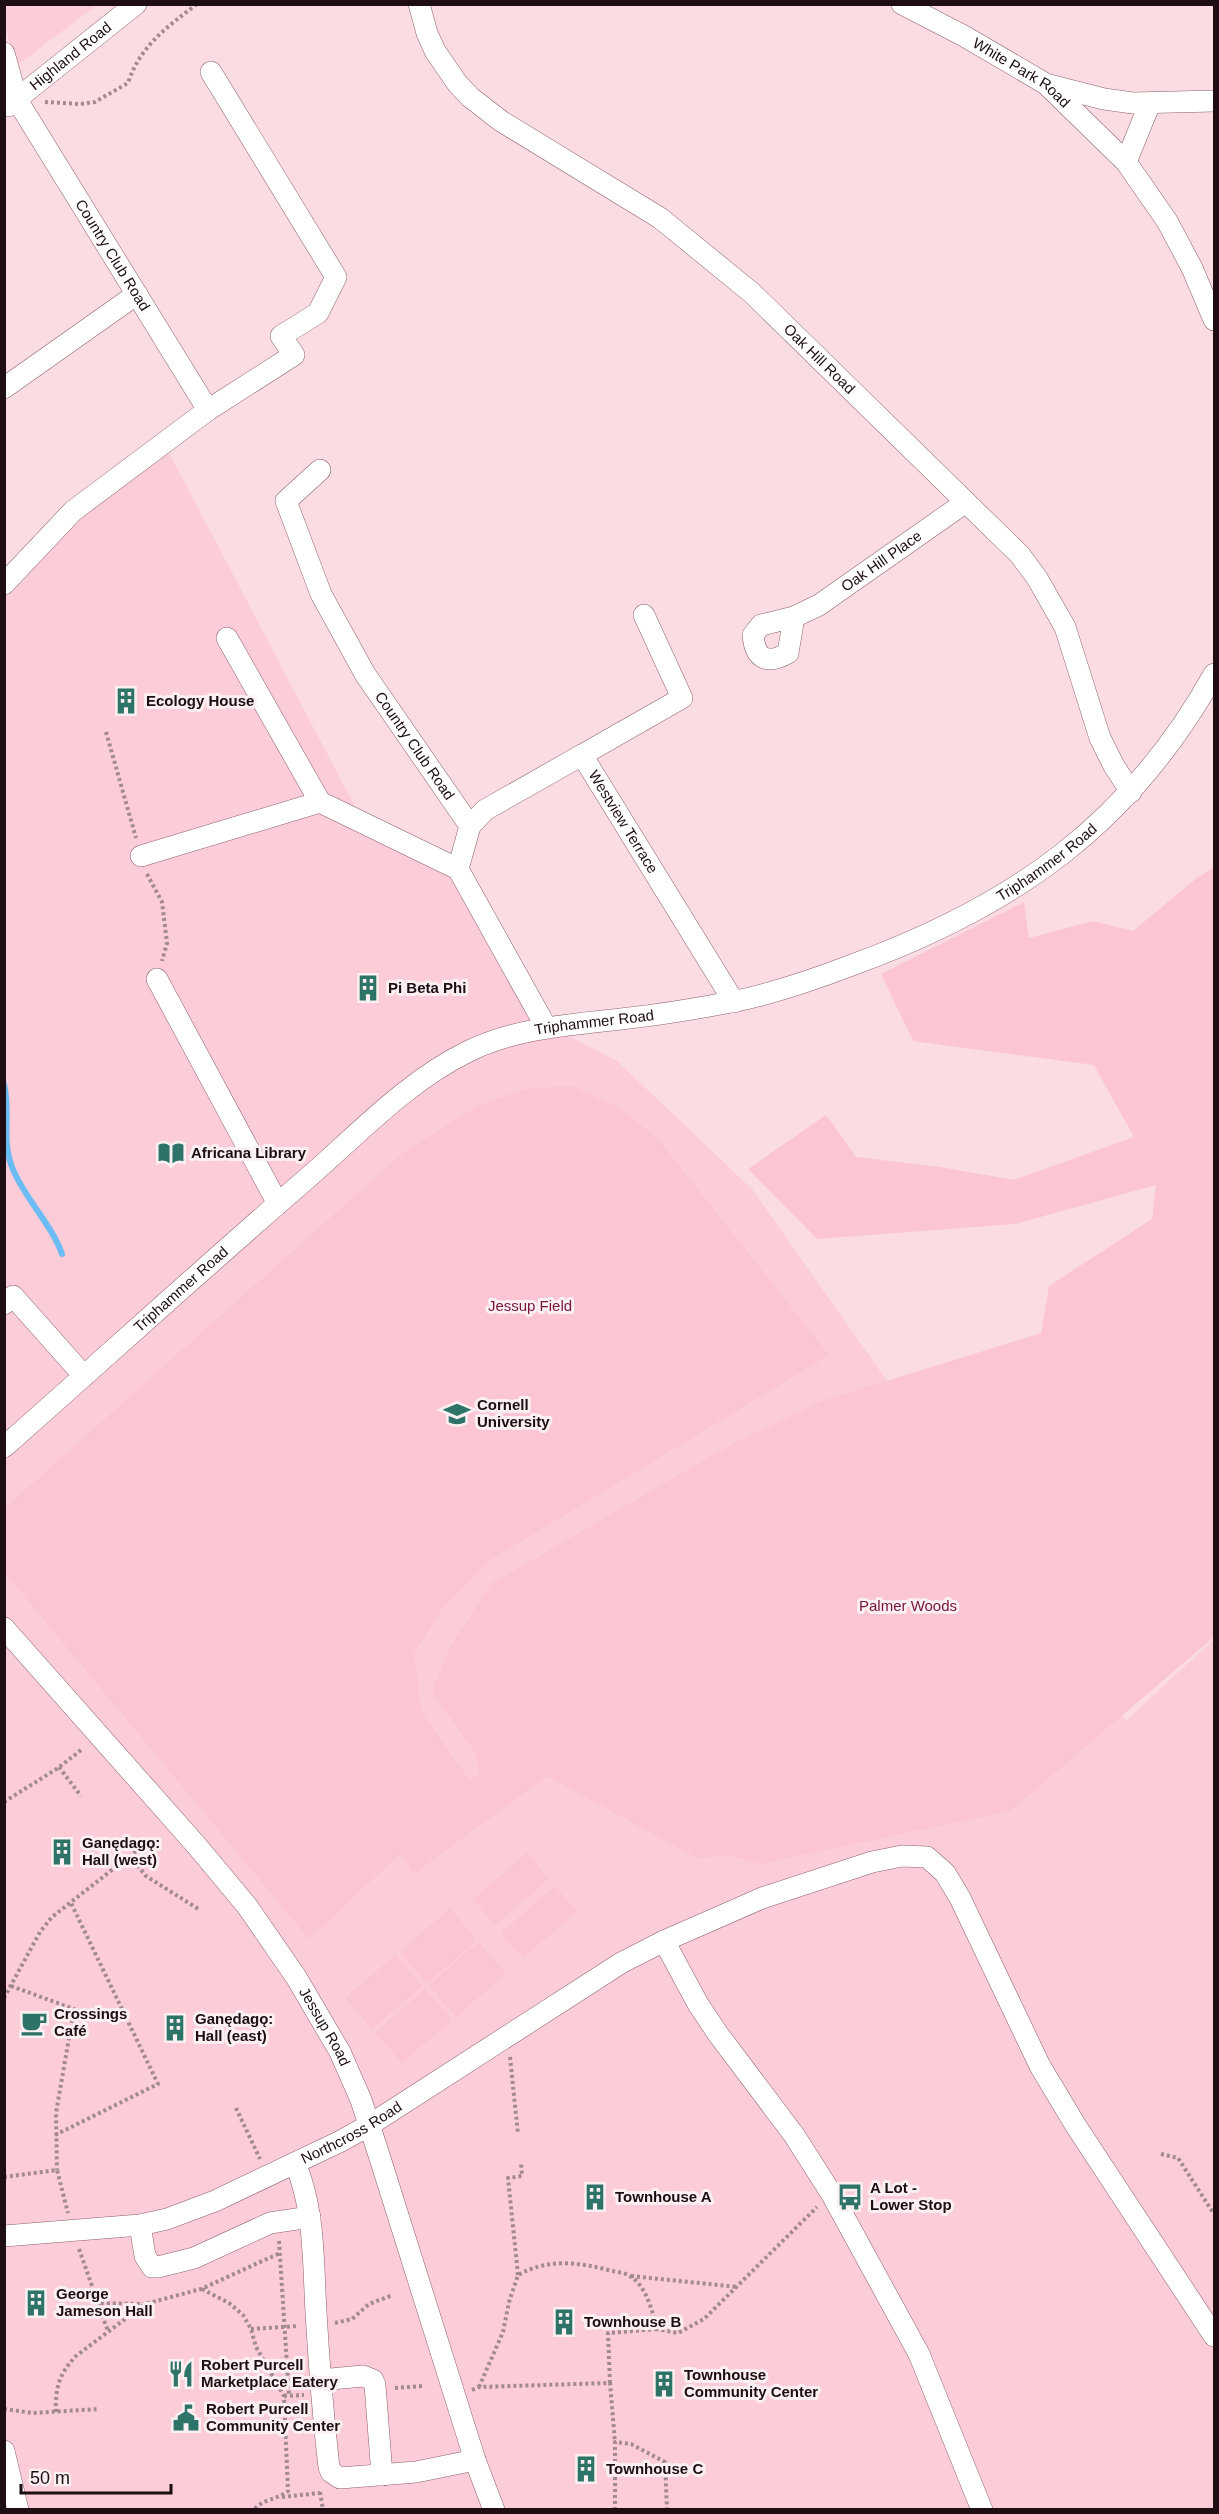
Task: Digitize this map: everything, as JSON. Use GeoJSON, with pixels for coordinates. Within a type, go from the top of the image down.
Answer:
{"type":"FeatureCollection","features":[{"type":"Feature","properties":{"kind":"street","name":"Highland Road"},"geometry":{"type":"LineString","coordinates":[[11,104],[136,4]]}},
{"type":"Feature","properties":{"kind":"street","name":"Oak Hill Road"},"geometry":{"type":"LineString","coordinates":[[419,4],[435,51],[457,83],[470,97],[501,121],[660,218],[752,293],[1020,555],[1037,578],[1065,627],[1100,738],[1131,792]]}},
{"type":"Feature","properties":{"kind":"street","name":"White Park Road"},"geometry":{"type":"LineString","coordinates":[[902,4],[964,36],[1046,84],[1126,162],[1167,221],[1192,268],[1215,320]]}},
{"type":"Feature","properties":{"kind":"street","name":"Country Club Road"},"geometry":{"type":"LineString","coordinates":[[4,53],[11,104],[137,294],[208,410]]}},
{"type":"Feature","properties":{"kind":"street"},"geometry":{"type":"LineString","coordinates":[[4,584],[73,511],[208,410],[294,355],[281,336],[318,313],[336,277],[211,72]]}},
{"type":"Feature","properties":{"kind":"street"},"geometry":{"type":"LineString","coordinates":[[1046,84],[1104,99],[1150,103],[1215,101]]}},
{"type":"Feature","properties":{"kind":"street"},"geometry":{"type":"LineString","coordinates":[[1126,162],[1150,103]]}},
{"type":"Feature","properties":{"kind":"street"},"geometry":{"type":"LineString","coordinates":[[4,388],[137,294]]}},
{"type":"Feature","properties":{"kind":"street","name":"Country Club Road"},"geometry":{"type":"LineString","coordinates":[[320,470],[286,501],[321,594],[365,674],[470,826]]}},
{"type":"Feature","properties":{"kind":"street","name":"Oak Hill Place"},"geometry":{"type":"LineString","coordinates":[[794,617],[819,605],[966,502]]}},
{"type":"Feature","properties":{"kind":"street"},"geometry":{"type":"LineString","coordinates":[[582,755],[682,698],[644,615]]}},
{"type":"Feature","properties":{"kind":"street"},"geometry":{"type":"LineString","coordinates":[[227,638],[320,802],[458,869],[546,1028]]}},
{"type":"Feature","properties":{"kind":"street","name":"Triphammer Road"},"geometry":{"type":"LineString","coordinates":[[4,1447],[394,1103],[445,1064],[501,1038],[546,1028],[734,1002],[816,979],[901,947],[952,923],[1006,893],[1056,860],[1131,792],[1193,712],[1215,674]]}},
{"type":"Feature","properties":{"kind":"street","name":"Westview Terrace"},"geometry":{"type":"LineString","coordinates":[[470,826],[485,810],[582,755],[734,1002]]}},
{"type":"Feature","properties":{"kind":"street"},"geometry":{"type":"LineString","coordinates":[[141,856],[320,802]]}},
{"type":"Feature","properties":{"kind":"street"},"geometry":{"type":"LineString","coordinates":[[458,869],[470,826]]}},
{"type":"Feature","properties":{"kind":"street"},"geometry":{"type":"LineString","coordinates":[[157,979],[278,1204]]}},
{"type":"Feature","properties":{"kind":"street"},"geometry":{"type":"LineString","coordinates":[[4,1304],[13,1296],[84,1376]]}},
{"type":"Feature","properties":{"kind":"street","name":"Jessup Road"},"geometry":{"type":"LineString","coordinates":[[4,1628],[197,1846],[247,1906],[296,1977],[340,2052],[361,2100],[475,2460],[494,2510]]}},
{"type":"Feature","properties":{"kind":"street","name":"Northcross Road"},"geometry":{"type":"LineString","coordinates":[[4,2236],[140,2225],[191,2211],[368,2126],[621,1963],[664,1941],[762,1898],[872,1862],[902,1856],[927,1857],[945,1873],[960,1898],[1046,2076],[1076,2126],[1215,2336]]}},
{"type":"Feature","properties":{"kind":"street"},"geometry":{"type":"LineString","coordinates":[[664,1941],[708,2019],[794,2135],[831,2193],[919,2354],[982,2510]]}},
{"type":"Feature","properties":{"kind":"street"},"geometry":{"type":"LineString","coordinates":[[295,2163],[306,2189],[310,2217],[320,2380],[328,2467],[331,2472],[340,2478],[382,2475],[416,2472],[475,2460]]}},
{"type":"Feature","properties":{"kind":"street"},"geometry":{"type":"LineString","coordinates":[[140,2225],[145,2256],[152,2266],[158,2267],[194,2258],[278,2221],[310,2217]]}},
{"type":"Feature","properties":{"kind":"street"},"geometry":{"type":"LineString","coordinates":[[320,2380],[363,2376],[373,2379],[382,2475]]}},
{"type":"Feature","properties":{"kind":"street"},"geometry":{"type":"LineString","coordinates":[[4,2451],[18,2510]]}},
{"type":"Feature","properties":{"kind":"path"},"geometry":{"type":"LineString","coordinates":[[45,102],[80,104],[94,102],[128,83],[142,52],[162,30],[197,4]]}},
{"type":"Feature","properties":{"kind":"path"},"geometry":{"type":"LineString","coordinates":[[4,1802],[81,1750]]}},
{"type":"Feature","properties":{"kind":"path"},"geometry":{"type":"LineString","coordinates":[[59,1767],[81,1796]]}},
{"type":"Feature","properties":{"kind":"path"},"geometry":{"type":"LineString","coordinates":[[4,1998],[39,1932],[52,1917],[145,1844]]}},
{"type":"Feature","properties":{"kind":"path"},"geometry":{"type":"LineString","coordinates":[[130,1856],[146,1876],[200,1910]]}},
{"type":"Feature","properties":{"kind":"path"},"geometry":{"type":"LineString","coordinates":[[56,2135],[158,2084],[70,1901]]}},
{"type":"Feature","properties":{"kind":"path"},"geometry":{"type":"LineString","coordinates":[[11,1986],[74,2008],[56,2113],[57,2170],[72,2231],[108,2331]]}},
{"type":"Feature","properties":{"kind":"path"},"geometry":{"type":"LineString","coordinates":[[508,2035],[518,2134]]}},
{"type":"Feature","properties":{"kind":"path"},"geometry":{"type":"LineString","coordinates":[[236,2108],[268,2175]]}},
{"type":"Feature","properties":{"kind":"path"},"geometry":{"type":"LineString","coordinates":[[1161,2154],[1178,2158],[1215,2214]]}},
{"type":"Feature","properties":{"kind":"path"},"geometry":{"type":"LineString","coordinates":[[479,2387],[503,2332],[509,2302],[518,2275],[508,2178],[522,2176],[521,2163]]}},
{"type":"Feature","properties":{"kind":"path"},"geometry":{"type":"LineString","coordinates":[[4,2177],[57,2170]]}},
{"type":"Feature","properties":{"kind":"path"},"geometry":{"type":"LineString","coordinates":[[615,2510],[615,2442],[608,2333],[657,2329],[678,2332],[704,2319],[831,2193]]}},
{"type":"Feature","properties":{"kind":"path"},"geometry":{"type":"LineString","coordinates":[[278,2221],[289,2396]]}},
{"type":"Feature","properties":{"kind":"path"},"geometry":{"type":"LineString","coordinates":[[98,2303],[144,2304],[201,2289],[280,2253]]}},
{"type":"Feature","properties":{"kind":"path"},"geometry":{"type":"LineString","coordinates":[[518,2275],[534,2266],[563,2262],[595,2266],[630,2276],[738,2287]]}},
{"type":"Feature","properties":{"kind":"path"},"geometry":{"type":"LineString","coordinates":[[630,2276],[645,2293],[657,2329]]}},
{"type":"Feature","properties":{"kind":"path"},"geometry":{"type":"LineString","coordinates":[[201,2289],[229,2303],[243,2315],[251,2329],[256,2347],[284,2396],[288,2491],[280,2498]]}},
{"type":"Feature","properties":{"kind":"path"},"geometry":{"type":"LineString","coordinates":[[56,2412],[56,2387],[61,2374],[76,2356],[144,2304]]}},
{"type":"Feature","properties":{"kind":"path"},"geometry":{"type":"LineString","coordinates":[[454,2395],[479,2387],[610,2383]]}},
{"type":"Feature","properties":{"kind":"path"},"geometry":{"type":"LineString","coordinates":[[4,2409],[26,2413],[99,2409]]}},
{"type":"Feature","properties":{"kind":"path"},"geometry":{"type":"LineString","coordinates":[[615,2442],[631,2444],[665,2462],[667,2510]]}},
{"type":"Feature","properties":{"kind":"path"},"geometry":{"type":"LineString","coordinates":[[254,2510],[260,2503],[320,2493]]}},
{"type":"Feature","properties":{"kind":"path"},"geometry":{"type":"LineString","coordinates":[[383,2510],[397,2510]]}},
{"type":"Feature","properties":{"kind":"shaded area"},"geometry":{"type":"Polygon","coordinates":[[[5,5],[97,5],[16,66],[5,26],[5,5]]]}},
{"type":"Feature","properties":{"kind":"shaded area","name":"Cornell University"},"geometry":{"type":"Polygon","coordinates":[[[165,445],[363,822],[460,871],[553,1028],[617,1061],[752,1189],[1126,1721],[1214,1639],[1214,2509],[5,2509],[4,588],[80,510],[165,445]]]}},
{"type":"Feature","properties":{"kind":"green space"},"geometry":{"type":"Polygon","coordinates":[[[1214,868],[1214,1637],[1010,1811],[760,1864],[728,1855],[697,1858],[547,1776],[414,1874],[401,1853],[309,1939],[5,1573],[5,1508],[404,1152],[479,1105],[526,1089],[572,1086],[619,1108],[658,1139],[829,1355],[487,1562],[441,1610],[414,1654],[422,1713],[470,1781],[480,1772],[474,1751],[432,1692],[450,1647],[491,1584],[734,1443],[822,1401],[1041,1333],[1049,1286],[1152,1219],[1156,1185],[1015,1224],[817,1239],[748,1169],[826,1115],[856,1157],[940,1167],[1014,1180],[1134,1137],[1094,1065],[913,1041],[881,974],[1024,902],[1029,938],[1093,921],[1133,931],[1198,877],[1214,868]]]}},
{"type":"Feature","properties":{"kind":"green space"},"geometry":{"type":"Polygon","coordinates":[[[527,1853],[549,1879],[495,1925],[473,1900],[527,1853]]]}},
{"type":"Feature","properties":{"kind":"green space"},"geometry":{"type":"Polygon","coordinates":[[[555,1886],[577,1912],[523,1958],[501,1933],[555,1886]]]}},
{"type":"Feature","properties":{"kind":"green space"},"geometry":{"type":"Polygon","coordinates":[[[450,1908],[477,1940],[427,1983],[400,1952],[450,1908]]]}},
{"type":"Feature","properties":{"kind":"green space"},"geometry":{"type":"Polygon","coordinates":[[[479,1942],[506,1974],[456,2017],[429,1985],[479,1942]]]}},
{"type":"Feature","properties":{"kind":"green space"},"geometry":{"type":"Polygon","coordinates":[[[395,1955],[422,1986],[372,2029],[345,1998],[395,1955]]]}},
{"type":"Feature","properties":{"kind":"green space"},"geometry":{"type":"Polygon","coordinates":[[[425,1989],[452,2020],[402,2063],[375,2032],[425,1989]]]}},
{"type":"Feature","properties":{"kind":"waterway"},"geometry":{"type":"LineString","coordinates":[[4,1084],[7,1105],[6,1136],[12,1167],[62,1254]]}},
{"type":"Feature","properties":{"kind":"place","name":"Ecology House"},"geometry":{"type":"Point","coordinates":[126,701]}},
{"type":"Feature","properties":{"kind":"place","name":"Pi Beta Phi"},"geometry":{"type":"Point","coordinates":[368,988]}},
{"type":"Feature","properties":{"kind":"place","name":"Africana Library"},"geometry":{"type":"Point","coordinates":[171,1153]}},
{"type":"Feature","properties":{"kind":"place","name":"Cornell University"},"geometry":{"type":"Point","coordinates":[457,1414]}},
{"type":"Feature","properties":{"kind":"place","name":"Ganędagǫ: Hall (west)"},"geometry":{"type":"Point","coordinates":[62,1852]}},
{"type":"Feature","properties":{"kind":"place","name":"Crossings Café"},"geometry":{"type":"Point","coordinates":[34,2023]}},
{"type":"Feature","properties":{"kind":"place","name":"Ganędagǫ: Hall (east)"},"geometry":{"type":"Point","coordinates":[175,2028]}},
{"type":"Feature","properties":{"kind":"place","name":"Townhouse A"},"geometry":{"type":"Point","coordinates":[595,2197]}},
{"type":"Feature","properties":{"kind":"place","name":"A Lot - Lower Stop"},"geometry":{"type":"Point","coordinates":[850,2197]}},
{"type":"Feature","properties":{"kind":"place","name":"George Jameson Hall"},"geometry":{"type":"Point","coordinates":[36,2303]}},
{"type":"Feature","properties":{"kind":"place","name":"Townhouse B"},"geometry":{"type":"Point","coordinates":[564,2322]}},
{"type":"Feature","properties":{"kind":"place","name":"Robert Purcell Marketplace Eatery"},"geometry":{"type":"Point","coordinates":[181,2374]}},
{"type":"Feature","properties":{"kind":"place","name":"Townhouse Community Center"},"geometry":{"type":"Point","coordinates":[664,2384]}},
{"type":"Feature","properties":{"kind":"place","name":"Robert Purcell Community Center"},"geometry":{"type":"Point","coordinates":[186,2418]}},
{"type":"Feature","properties":{"kind":"place","name":"Townhouse C"},"geometry":{"type":"Point","coordinates":[586,2469]}},
{"type":"Feature","properties":{"kind":"park label","name":"Jessup Field"},"geometry":{"type":"Point","coordinates":[530,1306]}},
{"type":"Feature","properties":{"kind":"park label","name":"Palmer Woods"},"geometry":{"type":"Point","coordinates":[908,1606]}}]}
